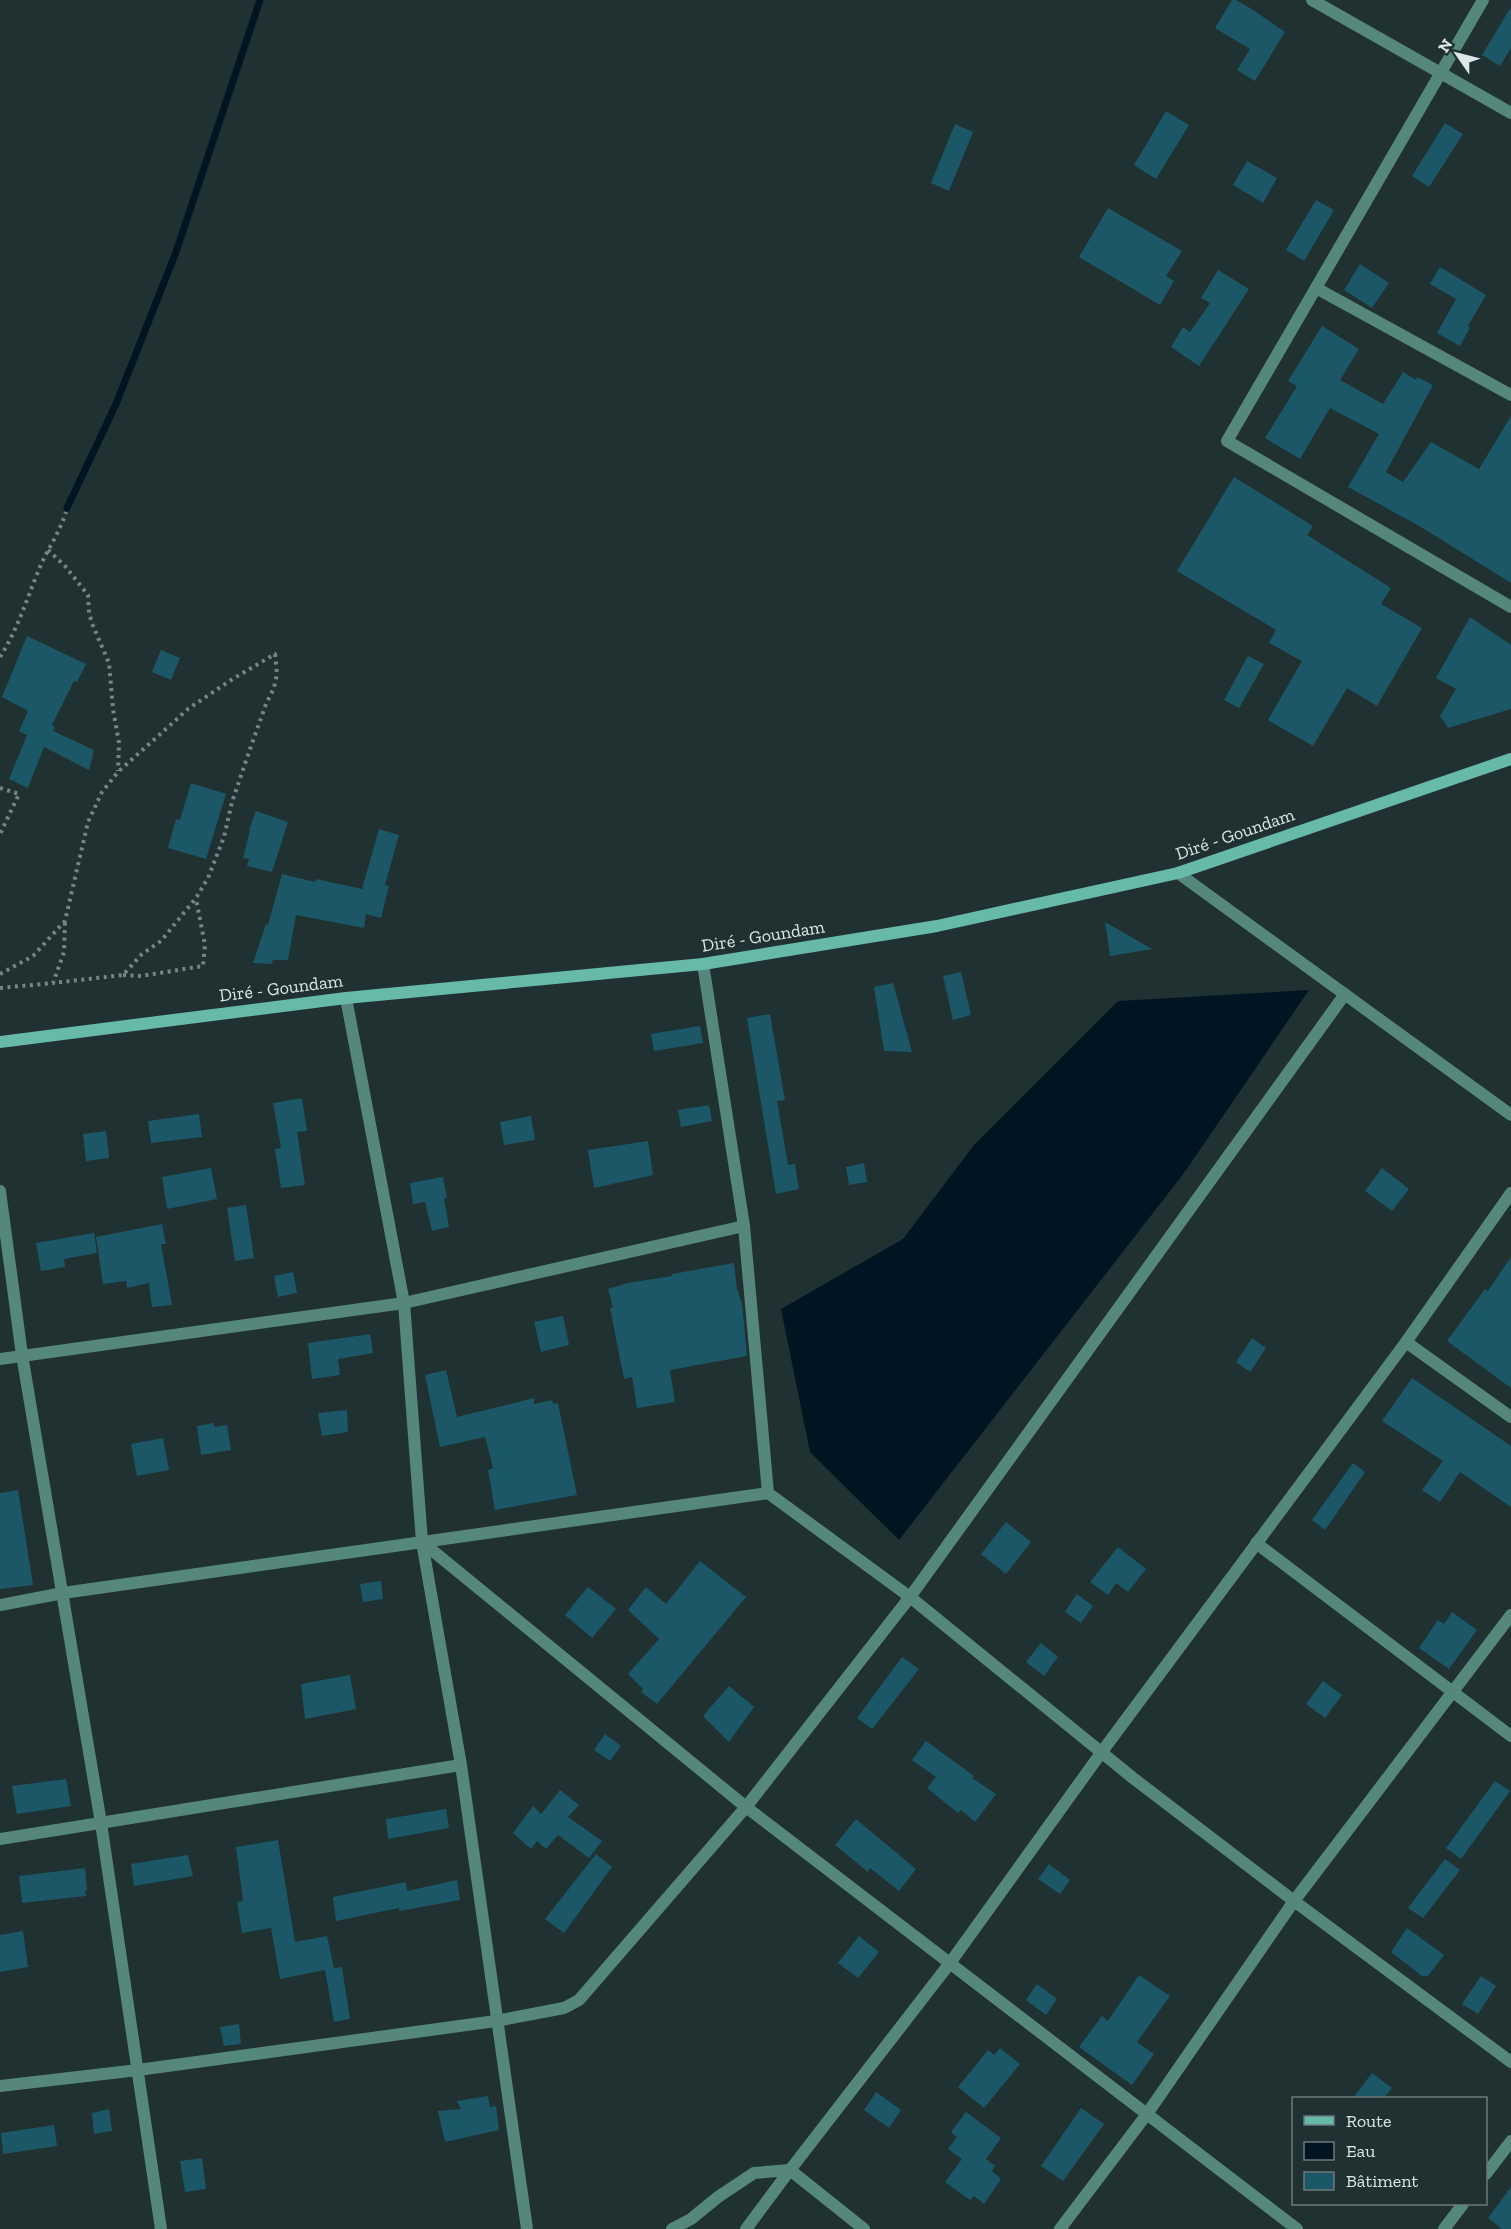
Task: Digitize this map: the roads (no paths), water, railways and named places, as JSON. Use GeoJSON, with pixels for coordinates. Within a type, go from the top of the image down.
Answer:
{"type":"FeatureCollection","features":[{"type":"Feature","properties":{"kind":"main road","name":"Diré - Goundam"},"geometry":{"type":"LineString","coordinates":[[0,1042],[346,998],[703,964],[937,926],[1178,873],[1511,759]]}},
{"type":"Feature","properties":{"kind":"street"},"geometry":{"type":"LineString","coordinates":[[1312,0],[1511,113]]}},
{"type":"Feature","properties":{"kind":"street"},"geometry":{"type":"LineString","coordinates":[[1483,0],[1227,441],[1511,607]]}},
{"type":"Feature","properties":{"kind":"street"},"geometry":{"type":"LineString","coordinates":[[1316,288],[1511,395]]}},
{"type":"Feature","properties":{"kind":"street"},"geometry":{"type":"LineString","coordinates":[[1178,873],[1511,1115]]}},
{"type":"Feature","properties":{"kind":"street"},"geometry":{"type":"LineString","coordinates":[[703,964],[744,1226],[768,1493]]}},
{"type":"Feature","properties":{"kind":"street"},"geometry":{"type":"LineString","coordinates":[[0,2086],[138,2070],[496,2021],[564,2008],[579,2000],[746,1807],[910,1597],[1345,994]]}},
{"type":"Feature","properties":{"kind":"street"},"geometry":{"type":"LineString","coordinates":[[346,998],[404,1303],[422,1542],[461,1765],[527,2229]]}},
{"type":"Feature","properties":{"kind":"street"},"geometry":{"type":"LineString","coordinates":[[0,1191],[22,1355],[101,1823],[161,2229]]}},
{"type":"Feature","properties":{"kind":"street"},"geometry":{"type":"LineString","coordinates":[[746,2229],[950,1963],[1101,1753],[1406,1341],[1511,1193]]}},
{"type":"Feature","properties":{"kind":"street"},"geometry":{"type":"LineString","coordinates":[[0,1359],[404,1303],[744,1226]]}},
{"type":"Feature","properties":{"kind":"street"},"geometry":{"type":"LineString","coordinates":[[1406,1341],[1511,1417]]}},
{"type":"Feature","properties":{"kind":"street"},"geometry":{"type":"LineString","coordinates":[[0,1605],[63,1593],[768,1493],[910,1597],[1101,1753],[1294,1901],[1511,2062]]}},
{"type":"Feature","properties":{"kind":"street"},"geometry":{"type":"LineString","coordinates":[[422,1542],[746,1807],[1297,2229]]}},
{"type":"Feature","properties":{"kind":"street"},"geometry":{"type":"LineString","coordinates":[[1256,1543],[1511,1736]]}},
{"type":"Feature","properties":{"kind":"street"},"geometry":{"type":"LineString","coordinates":[[1060,2229],[1147,2114],[1294,1901],[1511,1615]]}},
{"type":"Feature","properties":{"kind":"street"},"geometry":{"type":"LineString","coordinates":[[0,1839],[461,1765]]}},
{"type":"Feature","properties":{"kind":"street"},"geometry":{"type":"LineString","coordinates":[[1487,2171],[1511,2141]]}},
{"type":"Feature","properties":{"kind":"street"},"geometry":{"type":"LineString","coordinates":[[672,2229],[691,2219],[718,2197],[754,2174],[790,2170],[864,2229]]}},
{"type":"Feature","properties":{"kind":"street"},"geometry":{"type":"LineString","coordinates":[[1444,2229],[1462,2205]]}},
{"type":"Feature","properties":{"kind":"water"},"geometry":{"type":"Polygon","coordinates":[[[1309,990],[1184,1173],[899,1540],[810,1452],[781,1309],[903,1239],[974,1145],[1118,1001],[1309,990]]]}},
{"type":"Feature","properties":{"kind":"waterway"},"geometry":{"type":"LineString","coordinates":[[67,508],[116,404],[176,252],[260,0]]}}]}
